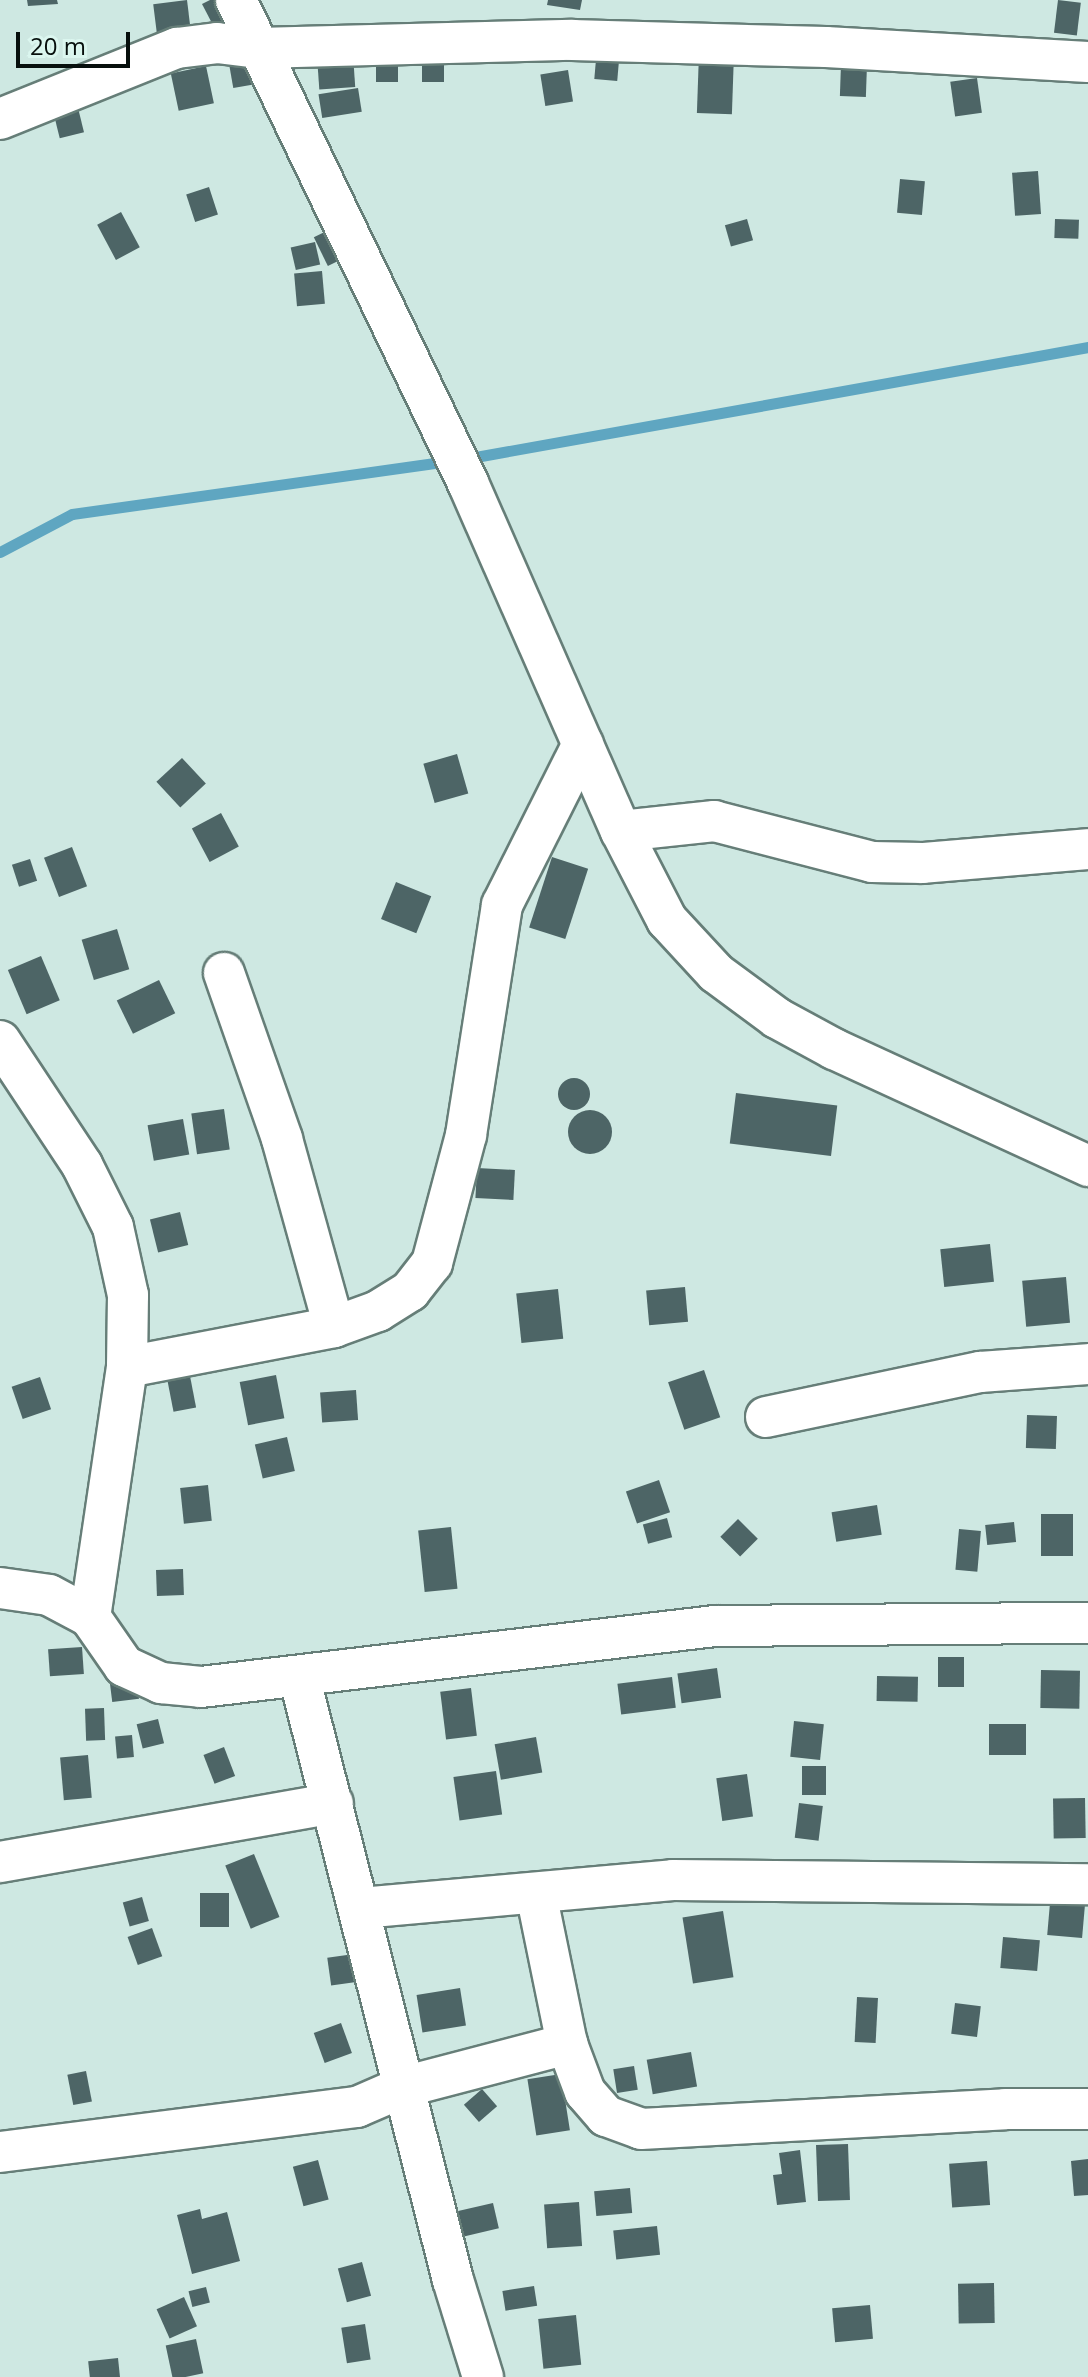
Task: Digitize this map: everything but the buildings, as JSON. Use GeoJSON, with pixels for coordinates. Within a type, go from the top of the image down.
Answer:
{"type":"FeatureCollection","features":[{"type":"Feature","properties":{"kind":"street"},"geometry":{"type":"LineString","coordinates":[[236,0],[468,483],[621,831],[667,920],[716,973],[777,1018],[834,1049],[1088,1166]]}},
{"type":"Feature","properties":{"kind":"street"},"geometry":{"type":"LineString","coordinates":[[0,119],[177,48],[217,43],[258,48],[572,40],[826,47],[1088,62]]}},
{"type":"Feature","properties":{"kind":"street"},"geometry":{"type":"LineString","coordinates":[[127,1367],[334,1327],[378,1311],[410,1291],[432,1263],[466,1135],[502,905],[583,744]]}},
{"type":"Feature","properties":{"kind":"street"},"geometry":{"type":"LineString","coordinates":[[621,831],[714,821],[872,862],[923,863],[1088,849]]}},
{"type":"Feature","properties":{"kind":"street"},"geometry":{"type":"LineString","coordinates":[[224,973],[282,1139],[334,1327]]}},
{"type":"Feature","properties":{"kind":"street"},"geometry":{"type":"LineString","coordinates":[[0,1041],[82,1165],[113,1227],[128,1295],[127,1367],[90,1617]]}},
{"type":"Feature","properties":{"kind":"street"},"geometry":{"type":"LineString","coordinates":[[766,1417],[980,1372],[1088,1364]]}},
{"type":"Feature","properties":{"kind":"street"},"geometry":{"type":"LineString","coordinates":[[0,1588],[49,1595],[90,1617],[124,1666],[161,1683],[201,1687],[715,1626],[1088,1623]]}},
{"type":"Feature","properties":{"kind":"street"},"geometry":{"type":"LineString","coordinates":[[299,1676],[361,1908],[403,2087],[483,2377]]}},
{"type":"Feature","properties":{"kind":"street"},"geometry":{"type":"LineString","coordinates":[[0,1862],[333,1803]]}},
{"type":"Feature","properties":{"kind":"street"},"geometry":{"type":"LineString","coordinates":[[361,1908],[673,1880],[1088,1884]]}},
{"type":"Feature","properties":{"kind":"street"},"geometry":{"type":"LineString","coordinates":[[536,1893],[567,2044],[585,2092],[606,2116],[641,2129],[1005,2109],[1088,2109]]}},
{"type":"Feature","properties":{"kind":"street"},"geometry":{"type":"LineString","coordinates":[[0,2152],[357,2107],[403,2087],[567,2044]]}},
{"type":"Feature","properties":{"kind":"waterway"},"geometry":{"type":"LineString","coordinates":[[0,552],[72,514],[470,458],[1088,347]]}}]}
